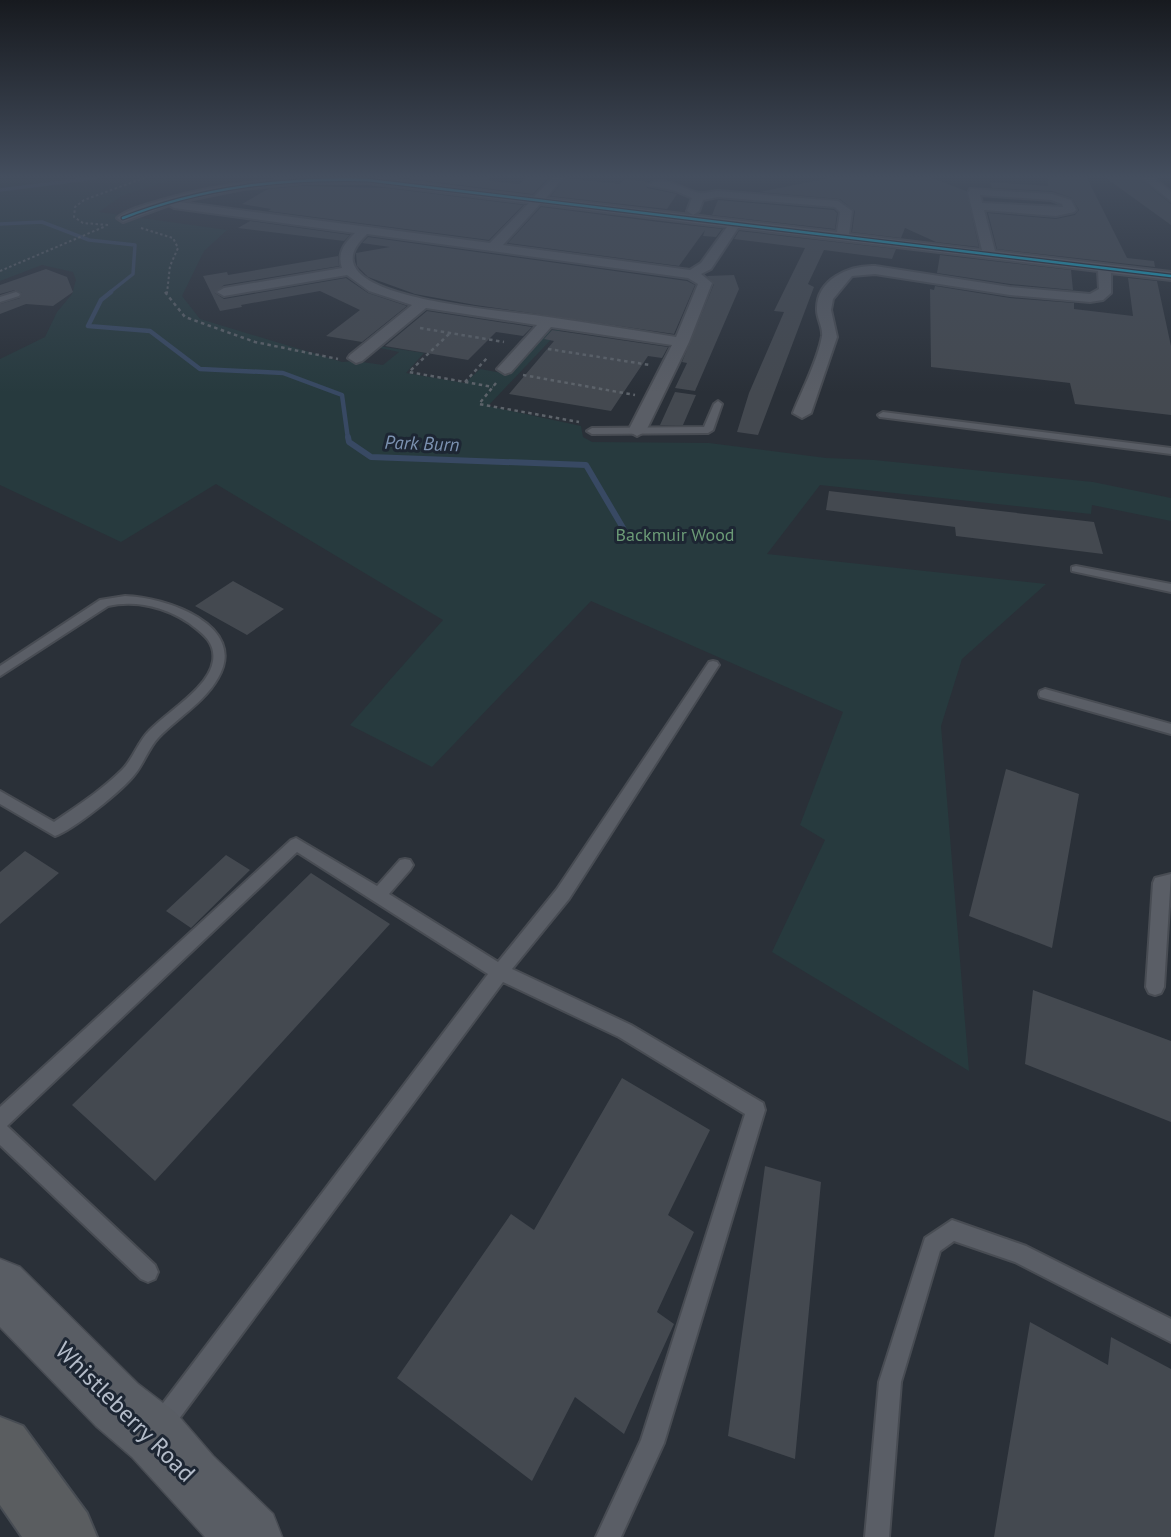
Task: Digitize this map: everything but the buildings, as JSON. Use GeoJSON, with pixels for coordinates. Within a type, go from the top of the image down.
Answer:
{"type":"FeatureCollection","features":[{"type":"Feature","properties":{"kind":"highway"},"geometry":{"type":"LineString","coordinates":[[0,1449],[63,1537]]}},
{"type":"Feature","properties":{"kind":"main road","name":"Whistleberry Road"},"geometry":{"type":"LineString","coordinates":[[0,1287],[117,1405],[154,1435],[191,1478],[250,1537]]}},
{"type":"Feature","properties":{"kind":"street"},"geometry":{"type":"LineString","coordinates":[[347,250],[345,257],[349,271],[370,287],[423,303],[681,342]]}},
{"type":"Feature","properties":{"kind":"street"},"geometry":{"type":"LineString","coordinates":[[506,250],[692,274],[705,283],[681,342],[637,431]]}},
{"type":"Feature","properties":{"kind":"street"},"geometry":{"type":"LineString","coordinates":[[692,274],[706,266],[717,250]]}},
{"type":"Feature","properties":{"kind":"street"},"geometry":{"type":"LineString","coordinates":[[880,250],[1010,291],[1090,298],[1098,297],[1106,290],[1104,269]]}},
{"type":"Feature","properties":{"kind":"street"},"geometry":{"type":"LineString","coordinates":[[989,250],[990,255]]}},
{"type":"Feature","properties":{"kind":"street"},"geometry":{"type":"LineString","coordinates":[[802,414],[829,337],[830,326],[823,307],[825,299],[842,278],[855,270],[911,260],[990,255],[1171,276]]}},
{"type":"Feature","properties":{"kind":"street"},"geometry":{"type":"LineString","coordinates":[[224,292],[349,271]]}},
{"type":"Feature","properties":{"kind":"street"},"geometry":{"type":"LineString","coordinates":[[355,358],[423,303]]}},
{"type":"Feature","properties":{"kind":"street"},"geometry":{"type":"LineString","coordinates":[[502,374],[548,321]]}},
{"type":"Feature","properties":{"kind":"lane"},"geometry":{"type":"LineString","coordinates":[[0,300],[16,294]]}},
{"type":"Feature","properties":{"kind":"lane"},"geometry":{"type":"LineString","coordinates":[[592,431],[708,430],[718,404]]}},
{"type":"Feature","properties":{"kind":"lane"},"geometry":{"type":"LineString","coordinates":[[883,415],[1171,451]]}},
{"type":"Feature","properties":{"kind":"lane"},"geometry":{"type":"LineString","coordinates":[[1076,569],[1171,588]]}},
{"type":"Feature","properties":{"kind":"lane"},"geometry":{"type":"LineString","coordinates":[[0,672],[104,603],[117,599],[146,601],[169,608],[205,626],[216,639],[221,658],[215,677],[204,691],[152,737],[129,773],[55,830],[0,797]]}},
{"type":"Feature","properties":{"kind":"lane"},"geometry":{"type":"LineString","coordinates":[[154,1435],[180,1396],[500,972],[563,894],[713,665]]}},
{"type":"Feature","properties":{"kind":"lane"},"geometry":{"type":"LineString","coordinates":[[1045,694],[1171,729]]}},
{"type":"Feature","properties":{"kind":"lane"},"geometry":{"type":"LineString","coordinates":[[0,1120],[296,844],[500,972],[625,1031],[756,1110],[652,1443],[608,1537]]}},
{"type":"Feature","properties":{"kind":"lane"},"geometry":{"type":"LineString","coordinates":[[379,896],[405,865]]}},
{"type":"Feature","properties":{"kind":"lane"},"geometry":{"type":"LineString","coordinates":[[1155,987],[1161,883],[1171,881]]}},
{"type":"Feature","properties":{"kind":"lane"},"geometry":{"type":"LineString","coordinates":[[0,1132],[148,1272]]}},
{"type":"Feature","properties":{"kind":"lane"},"geometry":{"type":"LineString","coordinates":[[877,1537],[890,1382],[932,1245],[952,1230],[1019,1253],[1171,1331]]}},
{"type":"Feature","properties":{"kind":"path"},"geometry":{"type":"LineString","coordinates":[[0,271],[52,250]]}},
{"type":"Feature","properties":{"kind":"path"},"geometry":{"type":"LineString","coordinates":[[177,250],[170,266],[165,291],[185,317],[255,342],[346,361],[355,358]]}},
{"type":"Feature","properties":{"kind":"path"},"geometry":{"type":"LineString","coordinates":[[0,266],[10,267]]}},
{"type":"Feature","properties":{"kind":"path"},"geometry":{"type":"LineString","coordinates":[[396,325],[668,368]]}},
{"type":"Feature","properties":{"kind":"path"},"geometry":{"type":"LineString","coordinates":[[449,333],[408,372],[493,387]]}},
{"type":"Feature","properties":{"kind":"path"},"geometry":{"type":"LineString","coordinates":[[464,382],[502,342]]}},
{"type":"Feature","properties":{"kind":"path"},"geometry":{"type":"LineString","coordinates":[[478,368],[488,369]]}},
{"type":"Feature","properties":{"kind":"path"},"geometry":{"type":"LineString","coordinates":[[502,374],[479,404],[582,423],[592,431]]}},
{"type":"Feature","properties":{"kind":"path"},"geometry":{"type":"LineString","coordinates":[[520,375],[653,398]]}},
{"type":"Feature","properties":{"kind":"green space","name":"Backmuir Wood"},"geometry":{"type":"Polygon","coordinates":[[[0,250],[205,250],[182,296],[200,319],[342,362],[383,365],[399,352],[376,347],[378,346],[424,353],[406,373],[465,383],[480,369],[508,374],[545,332],[561,329],[488,406],[581,426],[583,437],[592,442],[709,443],[826,458],[874,460],[1093,482],[1171,498],[1171,521],[1092,505],[1091,514],[820,485],[767,554],[1046,584],[962,659],[941,726],[969,1071],[772,952],[825,840],[800,825],[843,712],[591,601],[432,767],[350,725],[443,620],[216,484],[121,542],[0,485],[0,359],[45,337],[57,312],[72,294],[76,280],[73,272],[42,265],[0,281],[0,250]]]}},
{"type":"Feature","properties":{"kind":"waterway","name":"Park Burn"},"geometry":{"type":"LineString","coordinates":[[109,293],[133,274],[135,250]]}},
{"type":"Feature","properties":{"kind":"waterway","name":"Park Burn"},"geometry":{"type":"LineString","coordinates":[[111,292],[101,300],[88,326],[150,331],[200,369],[283,373],[342,395],[348,439]]}},
{"type":"Feature","properties":{"kind":"waterway","name":"Park Burn"},"geometry":{"type":"LineString","coordinates":[[348,437],[349,442],[371,457],[586,465],[626,533],[679,538]]}},
{"type":"Feature","properties":{"kind":"transit line"},"geometry":{"type":"LineString","coordinates":[[951,250],[1171,276]]}}]}
